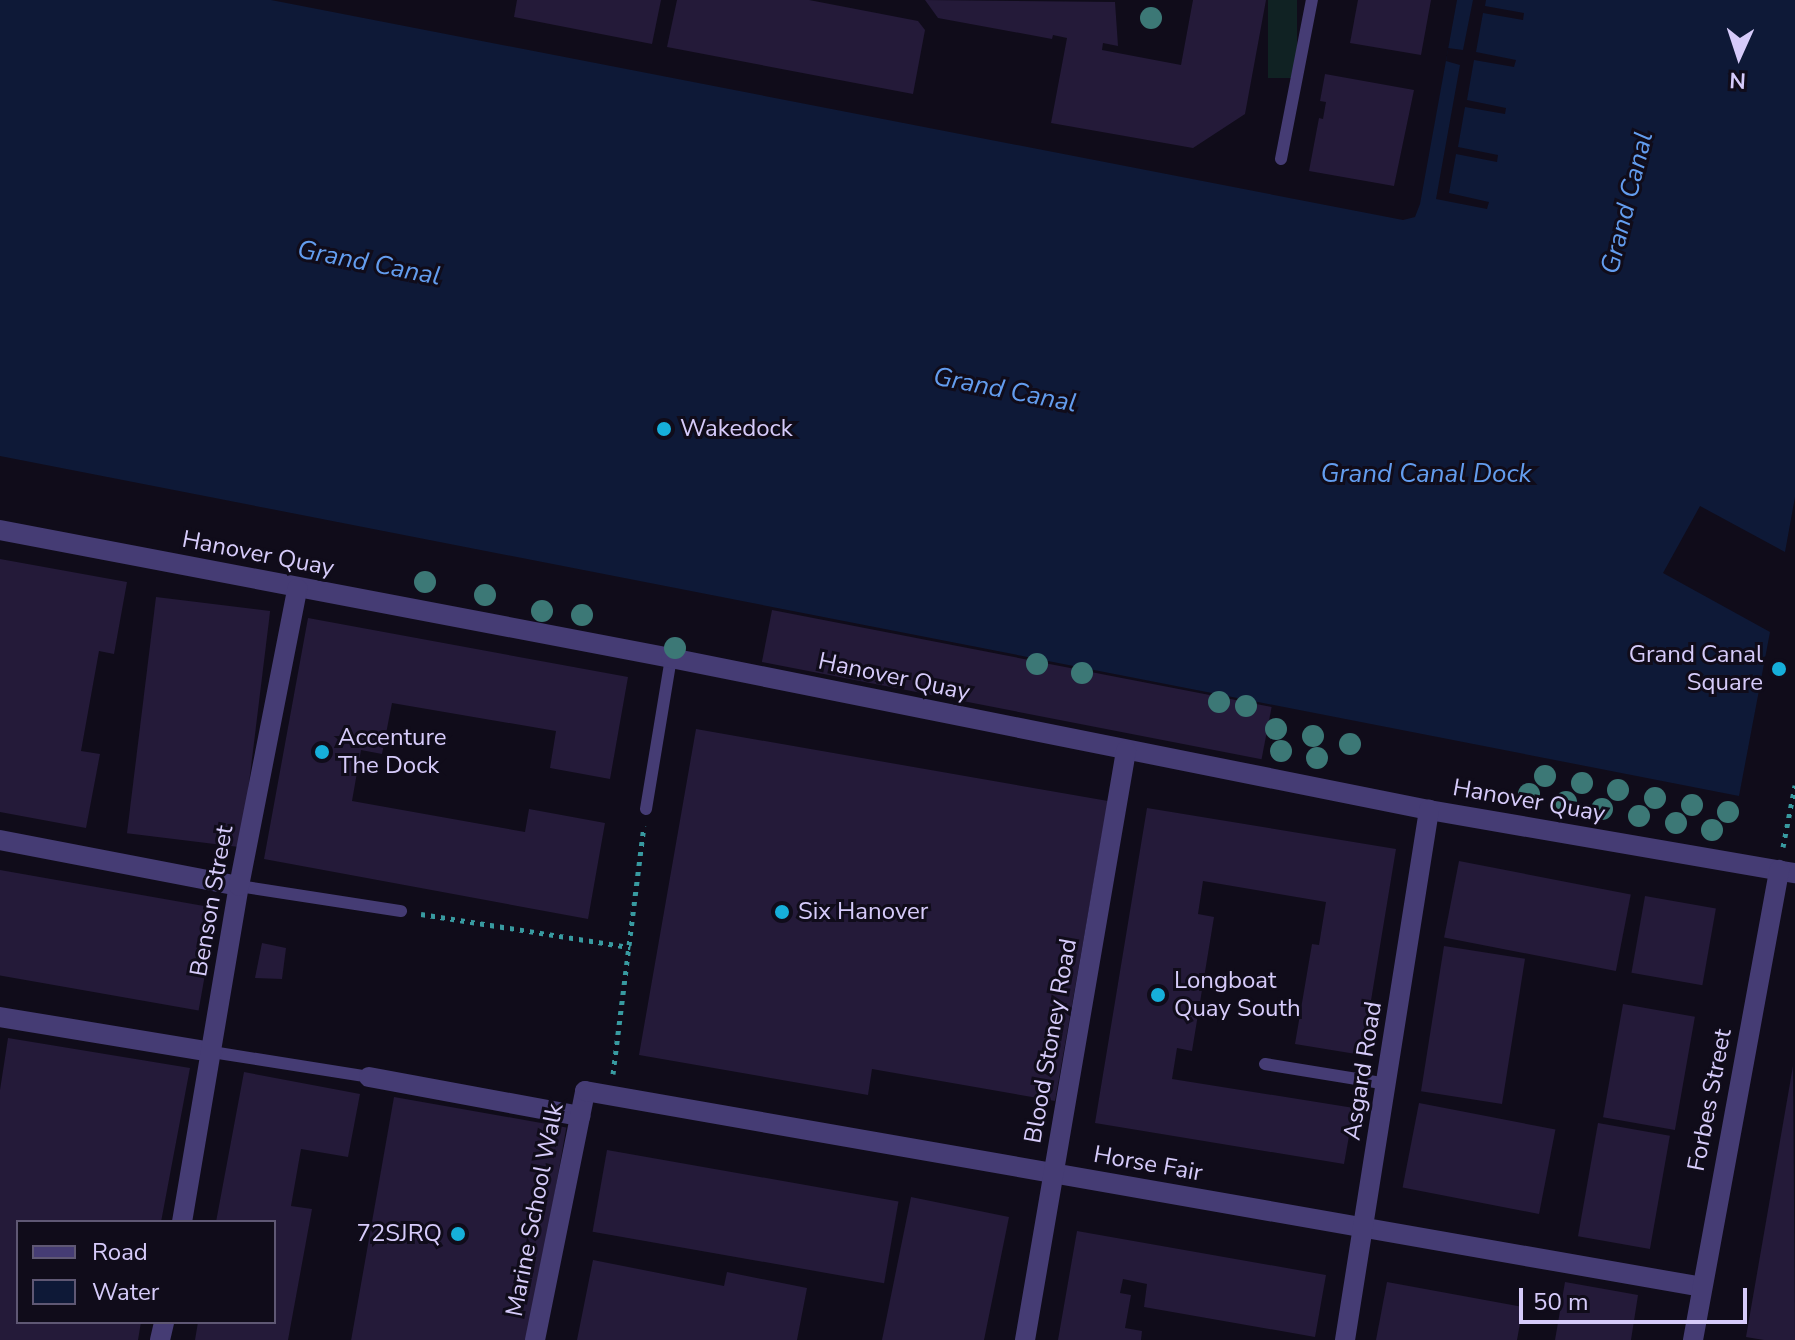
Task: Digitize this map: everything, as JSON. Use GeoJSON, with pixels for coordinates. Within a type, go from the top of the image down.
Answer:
{"type":"FeatureCollection","features":[{"type":"Feature","properties":{"kind":"street","name":"Hanover Quay"},"geometry":{"type":"LineString","coordinates":[[0,530],[671,658],[1429,810],[1787,871]]}},
{"type":"Feature","properties":{"kind":"street","name":"Benson Street"},"geometry":{"type":"LineString","coordinates":[[182,1220],[239,886],[297,589]]}},
{"type":"Feature","properties":{"kind":"street","name":"Blood Stoney Road"},"geometry":{"type":"LineString","coordinates":[[1025,1340],[1126,751]]}},
{"type":"Feature","properties":{"kind":"street","name":"Asgard Road"},"geometry":{"type":"LineString","coordinates":[[1345,1340],[1429,810]]}},
{"type":"Feature","properties":{"kind":"street"},"geometry":{"type":"LineString","coordinates":[[0,840],[239,886]]}},
{"type":"Feature","properties":{"kind":"street","name":"Forbes Street"},"geometry":{"type":"LineString","coordinates":[[1693,1340],[1787,871]]}},
{"type":"Feature","properties":{"kind":"street"},"geometry":{"type":"LineString","coordinates":[[0,1017],[212,1052]]}},
{"type":"Feature","properties":{"kind":"street"},"geometry":{"type":"LineString","coordinates":[[369,1077],[580,1116]]}},
{"type":"Feature","properties":{"kind":"street","name":"Horse Fair"},"geometry":{"type":"LineString","coordinates":[[585,1091],[1702,1287]]}},
{"type":"Feature","properties":{"kind":"street","name":"Marine School Walk"},"geometry":{"type":"LineString","coordinates":[[535,1340],[585,1091]]}},
{"type":"Feature","properties":{"kind":"lane"},"geometry":{"type":"LineString","coordinates":[[1281,159],[1312,0]]}},
{"type":"Feature","properties":{"kind":"lane"},"geometry":{"type":"LineString","coordinates":[[646,809],[671,658]]}},
{"type":"Feature","properties":{"kind":"lane"},"geometry":{"type":"LineString","coordinates":[[239,886],[401,911]]}},
{"type":"Feature","properties":{"kind":"lane"},"geometry":{"type":"LineString","coordinates":[[212,1052],[369,1077]]}},
{"type":"Feature","properties":{"kind":"lane"},"geometry":{"type":"LineString","coordinates":[[1265,1064],[1387,1084]]}},
{"type":"Feature","properties":{"kind":"path"},"geometry":{"type":"LineString","coordinates":[[1787,871],[1795,785]]}},
{"type":"Feature","properties":{"kind":"path"},"geometry":{"type":"LineString","coordinates":[[610,1095],[646,809]]}},
{"type":"Feature","properties":{"kind":"path"},"geometry":{"type":"LineString","coordinates":[[401,911],[630,947]]}},
{"type":"Feature","properties":{"kind":"shaded area"},"geometry":{"type":"Polygon","coordinates":[[[1268,0],[1297,0],[1297,78],[1268,78],[1268,0]]]}},
{"type":"Feature","properties":{"kind":"water","name":"Grand Canal Dock"},"geometry":{"type":"Polygon","coordinates":[[[0,0],[271,0],[1403,220],[1415,217],[1420,204],[1457,0],[1795,0],[1795,497],[1785,552],[1700,506],[1663,573],[1770,632],[1739,796],[0,456],[0,0]]]}},
{"type":"Feature","properties":{"kind":"pier"},"geometry":{"type":"Polygon","coordinates":[[[1473,0],[1486,0],[1485,6],[1524,13],[1523,20],[1483,13],[1476,52],[1516,60],[1514,67],[1474,60],[1467,100],[1506,108],[1505,114],[1465,107],[1458,147],[1498,155],[1497,162],[1456,154],[1449,193],[1489,202],[1487,209],[1436,199],[1460,65],[1446,61],[1448,48],[1463,50],[1473,0]]]}},
{"type":"Feature","properties":{"kind":"building"},"geometry":{"type":"Polygon","coordinates":[[[517,0],[661,0],[652,44],[514,17],[517,0]]]}},
{"type":"Feature","properties":{"kind":"building"},"geometry":{"type":"Polygon","coordinates":[[[677,0],[809,0],[918,21],[925,30],[913,94],[667,47],[677,0]]]}},
{"type":"Feature","properties":{"kind":"building"},"geometry":{"type":"Polygon","coordinates":[[[925,0],[1115,2],[1118,46],[1103,43],[1102,50],[1181,65],[1193,0],[1266,0],[1245,114],[1193,148],[1051,123],[1067,38],[1053,35],[1052,39],[938,18],[925,0]]]}},
{"type":"Feature","properties":{"kind":"building"},"geometry":{"type":"Polygon","coordinates":[[[1358,0],[1431,0],[1421,55],[1350,43],[1358,0]]]}},
{"type":"Feature","properties":{"kind":"building"},"geometry":{"type":"Polygon","coordinates":[[[1325,74],[1414,90],[1394,186],[1309,171],[1319,118],[1323,119],[1326,102],[1320,101],[1325,74]]]}},
{"type":"Feature","properties":{"kind":"building"},"geometry":{"type":"Polygon","coordinates":[[[0,559],[127,582],[114,654],[99,651],[81,751],[100,754],[86,828],[0,812],[0,559]]]}},
{"type":"Feature","properties":{"kind":"building"},"geometry":{"type":"Polygon","coordinates":[[[156,597],[270,611],[241,847],[127,833],[156,597]]]}},
{"type":"Feature","properties":{"kind":"building"},"geometry":{"type":"Polygon","coordinates":[[[772,610],[1272,707],[1262,759],[762,662],[772,610]]]}},
{"type":"Feature","properties":{"kind":"building"},"geometry":{"type":"Polygon","coordinates":[[[308,618],[628,677],[610,779],[550,768],[556,731],[392,703],[382,754],[361,750],[352,801],[525,832],[529,809],[605,823],[588,919],[264,859],[308,618]]]}},
{"type":"Feature","properties":{"kind":"building"},"geometry":{"type":"Polygon","coordinates":[[[696,729],[1108,801],[1055,1101],[872,1069],[868,1095],[639,1055],[696,729]]]}},
{"type":"Feature","properties":{"kind":"building","name":"Longboat Quay South"},"geometry":{"type":"Polygon","coordinates":[[[1147,808],[1396,849],[1362,1055],[1295,1044],[1312,944],[1319,945],[1326,902],[1203,881],[1198,914],[1214,917],[1192,1051],[1177,1048],[1172,1079],[1354,1108],[1344,1164],[1095,1123],[1147,808]]]}},
{"type":"Feature","properties":{"kind":"building"},"geometry":{"type":"Polygon","coordinates":[[[1459,861],[1631,894],[1616,971],[1444,938],[1459,861]]]}},
{"type":"Feature","properties":{"kind":"building"},"geometry":{"type":"Polygon","coordinates":[[[0,870],[217,908],[199,1011],[0,976],[0,870]]]}},
{"type":"Feature","properties":{"kind":"building"},"geometry":{"type":"Polygon","coordinates":[[[1645,896],[1716,909],[1702,985],[1631,973],[1645,896]]]}},
{"type":"Feature","properties":{"kind":"building"},"geometry":{"type":"Polygon","coordinates":[[[262,943],[286,948],[282,979],[255,978],[262,943]]]}},
{"type":"Feature","properties":{"kind":"building"},"geometry":{"type":"Polygon","coordinates":[[[1444,946],[1525,959],[1502,1104],[1421,1091],[1444,946]]]}},
{"type":"Feature","properties":{"kind":"building"},"geometry":{"type":"Polygon","coordinates":[[[1623,1004],[1695,1017],[1675,1130],[1603,1117],[1623,1004]]]}},
{"type":"Feature","properties":{"kind":"building"},"geometry":{"type":"Polygon","coordinates":[[[8,1038],[190,1068],[161,1220],[16,1220],[16,1324],[141,1324],[138,1340],[0,1340],[0,1090],[8,1038]]]}},
{"type":"Feature","properties":{"kind":"building"},"geometry":{"type":"Polygon","coordinates":[[[1793,1066],[1795,1340],[1764,1340],[1746,1337],[1793,1066]]]}},
{"type":"Feature","properties":{"kind":"building"},"geometry":{"type":"Polygon","coordinates":[[[244,1072],[360,1094],[348,1157],[301,1149],[291,1206],[312,1209],[288,1340],[195,1340],[198,1324],[276,1324],[276,1220],[216,1220],[244,1072]]]}},
{"type":"Feature","properties":{"kind":"building","name":"72SJRQ"},"geometry":{"type":"Polygon","coordinates":[[[394,1097],[566,1127],[529,1340],[351,1340],[394,1097]]]}},
{"type":"Feature","properties":{"kind":"building"},"geometry":{"type":"Polygon","coordinates":[[[1419,1103],[1555,1130],[1539,1214],[1403,1187],[1419,1103]]]}},
{"type":"Feature","properties":{"kind":"building"},"geometry":{"type":"Polygon","coordinates":[[[1598,1123],[1670,1136],[1650,1249],[1578,1236],[1598,1123]]]}},
{"type":"Feature","properties":{"kind":"building"},"geometry":{"type":"Polygon","coordinates":[[[607,1150],[899,1201],[884,1283],[593,1232],[607,1150]]]}},
{"type":"Feature","properties":{"kind":"building"},"geometry":{"type":"Polygon","coordinates":[[[911,1197],[1009,1217],[984,1340],[882,1340],[911,1197]]]}},
{"type":"Feature","properties":{"kind":"building"},"geometry":{"type":"Polygon","coordinates":[[[1077,1231],[1326,1275],[1315,1337],[1144,1307],[1147,1284],[1123,1279],[1120,1293],[1131,1295],[1125,1328],[1142,1331],[1141,1340],[1058,1340],[1077,1231]]]}},
{"type":"Feature","properties":{"kind":"building"},"geometry":{"type":"Polygon","coordinates":[[[593,1260],[724,1286],[727,1272],[807,1288],[797,1340],[577,1340],[593,1260]]]}},
{"type":"Feature","properties":{"kind":"building"},"geometry":{"type":"Polygon","coordinates":[[[1387,1282],[1523,1307],[1517,1340],[1376,1340],[1387,1282]]]}},
{"type":"Feature","properties":{"kind":"building"},"geometry":{"type":"Polygon","coordinates":[[[1565,1282],[1638,1295],[1631,1340],[1555,1340],[1565,1282]]]}},
{"type":"Feature","properties":{"kind":"place","name":"Wakedock"},"geometry":{"type":"Point","coordinates":[664,429]}},
{"type":"Feature","properties":{"kind":"place","name":"Grand Canal Square"},"geometry":{"type":"Point","coordinates":[1779,669]}},
{"type":"Feature","properties":{"kind":"place","name":"Accenture The Dock"},"geometry":{"type":"Point","coordinates":[322,752]}},
{"type":"Feature","properties":{"kind":"place","name":"Six Hanover"},"geometry":{"type":"Point","coordinates":[782,912]}},
{"type":"Feature","properties":{"kind":"place","name":"Longboat Quay South"},"geometry":{"type":"Point","coordinates":[1158,995]}},
{"type":"Feature","properties":{"kind":"place","name":"72SJRQ"},"geometry":{"type":"Point","coordinates":[458,1234]}},
{"type":"Feature","properties":{"kind":"water label","name":"Grand Canal"},"geometry":{"type":"Point","coordinates":[1627,203]}},
{"type":"Feature","properties":{"kind":"water label","name":"Grand Canal"},"geometry":{"type":"Point","coordinates":[369,263]}},
{"type":"Feature","properties":{"kind":"water label","name":"Grand Canal"},"geometry":{"type":"Point","coordinates":[1005,390]}}]}
